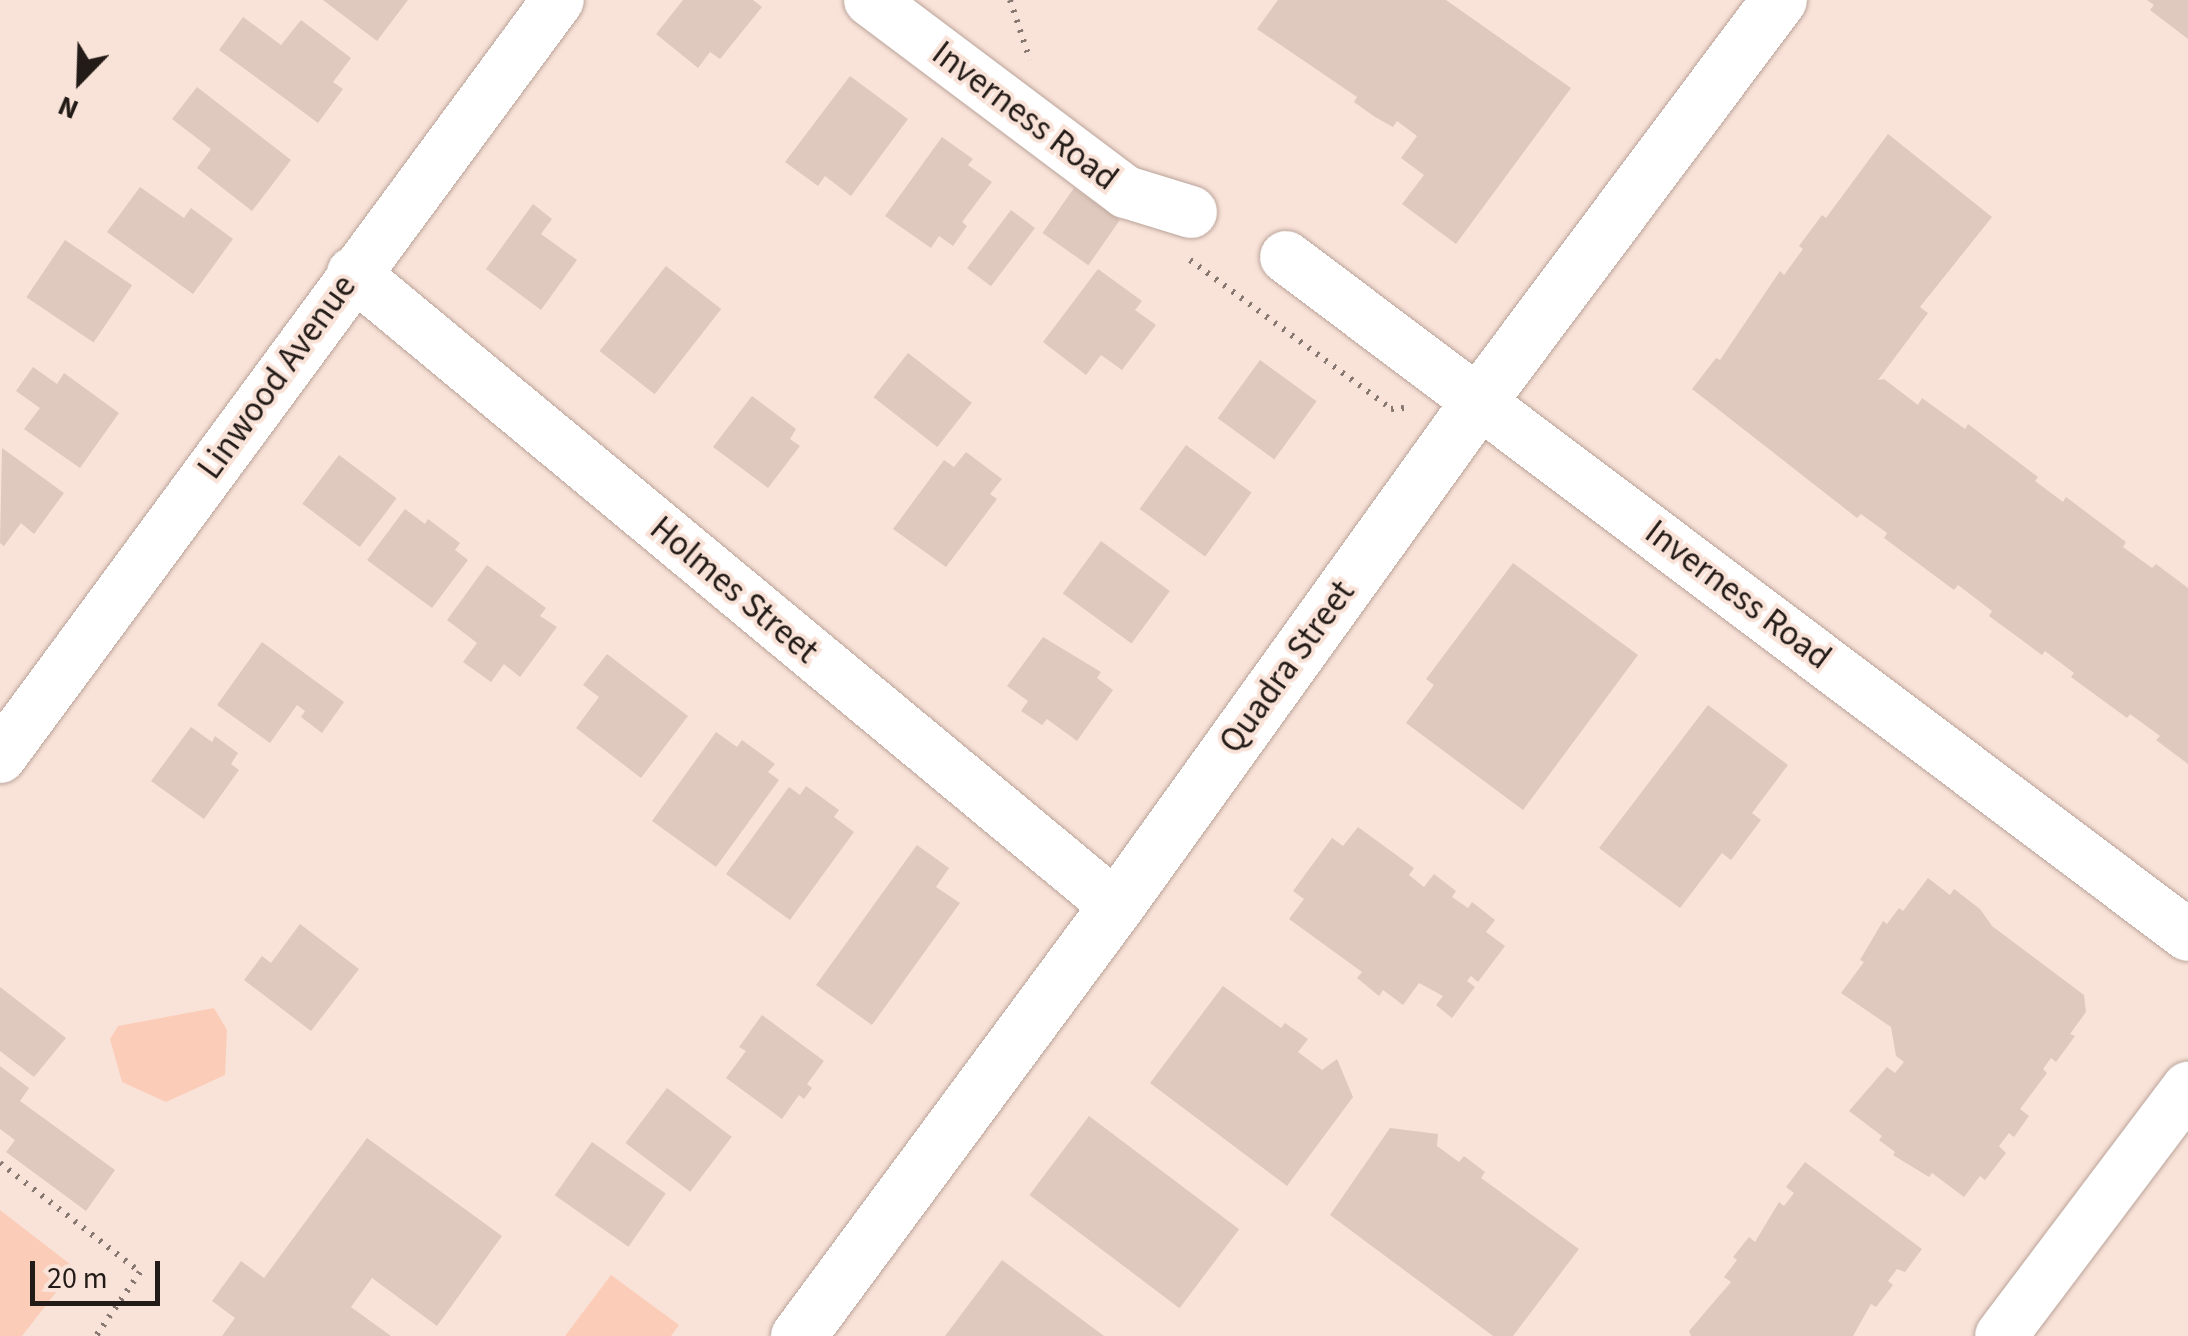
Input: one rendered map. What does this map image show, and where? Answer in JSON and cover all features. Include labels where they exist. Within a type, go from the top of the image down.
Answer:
[{"type":"main road","name":"Quadra Street","points":[[798,1336],[1116,906],[1480,399],[1779,0]]},
{"type":"street","name":"Linwood Avenue","points":[[0,757],[353,273],[558,0]]},
{"type":"street","name":"Inverness Road","points":[[870,0],[1126,192],[1191,212]]},
{"type":"street","name":"Inverness Road","points":[[1286,257],[1480,399],[2188,935]]},
{"type":"street","name":"Holmes Street","points":[[353,273],[1116,906]]},
{"type":"street","points":[[2001,1336],[2188,1088]]},
{"type":"path","points":[[0,1164],[140,1272],[96,1336]]},
{"type":"shaded area","points":[[214,1008],[227,1030],[225,1075],[166,1102],[122,1082],[110,1039],[118,1026]]},
{"type":"shaded area","points":[[0,1210],[75,1268],[22,1336],[0,1336]]},
{"type":"shaded area","points":[[611,1275],[679,1325],[671,1336],[565,1336]]},
{"type":"building","points":[[323,0],[408,0],[377,41]]},
{"type":"building","points":[[683,0],[753,0],[762,7],[720,59],[710,52],[698,68],[656,34]]},
{"type":"building","points":[[1278,0],[1446,0],[1571,88],[1456,244],[1402,204],[1424,175],[1401,158],[1417,136],[1397,121],[1393,127],[1375,117],[1354,102],[1357,97],[1257,29]]},
{"type":"building","points":[[2147,0],[2188,0],[2188,39],[2150,10],[2154,5]]},
{"type":"building","points":[[243,17],[281,45],[301,20],[351,58],[333,82],[343,89],[318,123],[219,50]]},
{"type":"building","points":[[850,76],[908,119],[851,196],[825,176],[818,186],[785,162]]},
{"type":"building","points":[[197,87],[291,160],[252,211],[197,168],[211,149],[172,119]]},
{"type":"building","points":[[1888,134],[1992,217],[1920,307],[1928,313],[1878,380],[1884,379],[1918,405],[1922,398],[1965,429],[1968,424],[2038,477],[2035,481],[2063,502],[2066,497],[2126,542],[2123,547],[2152,568],[2156,564],[2188,588],[2188,764],[2156,740],[2160,736],[2130,714],[2127,718],[2071,677],[2074,673],[1989,616],[1992,611],[1958,585],[1954,590],[1884,538],[1887,533],[1861,514],[1857,518],[1692,389],[1716,358],[1720,360],[1780,271],[1784,275],[1803,249],[1799,246],[1822,215],[1826,218]]},
{"type":"building","points":[[942,137],[973,159],[968,165],[992,182],[962,222],[967,226],[953,246],[939,236],[931,248],[885,216]]},
{"type":"building","points":[[140,187],[184,218],[191,208],[233,239],[193,294],[107,232]]},
{"type":"building","points":[[1074,188],[1120,220],[1088,265],[1042,233]]},
{"type":"building","points":[[533,204],[552,219],[541,234],[577,260],[541,310],[486,269]]},
{"type":"building","points":[[1011,210],[1035,228],[991,286],[967,268]]},
{"type":"building","points":[[65,240],[132,285],[94,342],[26,297]]},
{"type":"building","points":[[666,266],[721,309],[655,394],[600,351]]},
{"type":"building","points":[[1098,269],[1142,301],[1135,310],[1156,325],[1122,370],[1101,355],[1086,375],[1043,342]]},
{"type":"building","points":[[908,353],[972,403],[937,447],[874,397]]},
{"type":"building","points":[[1260,360],[1317,401],[1274,459],[1218,418]]},
{"type":"building","points":[[33,367],[57,384],[64,373],[119,413],[80,468],[24,429],[40,408],[16,391]]},
{"type":"building","points":[[752,396],[796,429],[790,439],[800,446],[768,488],[713,447]]},
{"type":"building","points":[[1186,445],[1252,493],[1205,557],[1140,509]]},
{"type":"building","points":[[2,448],[64,493],[34,534],[21,523],[4,546],[0,543]]},
{"type":"building","points":[[966,452],[1002,479],[990,494],[997,499],[946,567],[893,529],[944,460],[954,467]]},
{"type":"building","points":[[339,455],[397,498],[360,547],[302,504]]},
{"type":"building","points":[[405,509],[425,524],[428,519],[460,543],[455,550],[468,560],[432,608],[367,560]]},
{"type":"building","points":[[1101,541],[1170,591],[1132,644],[1063,594]]},
{"type":"building","points":[[1513,563],[1638,655],[1523,810],[1406,723],[1434,685],[1426,679]]},
{"type":"building","points":[[487,565],[546,608],[540,616],[557,627],[520,677],[504,664],[491,682],[463,662],[477,643],[447,620]]},
{"type":"building","points":[[1043,637],[1101,672],[1097,678],[1113,690],[1077,741],[1047,719],[1042,725],[1021,711],[1028,701],[1007,686]]},
{"type":"building","points":[[262,642],[344,702],[322,733],[301,717],[305,711],[297,705],[270,743],[217,705]]},
{"type":"building","points":[[607,654],[688,716],[641,778],[576,728],[599,697],[583,685]]},
{"type":"building","points":[[1708,705],[1788,765],[1752,813],[1761,820],[1731,860],[1722,853],[1680,908],[1599,848]]},
{"type":"building","points":[[191,727],[212,742],[215,736],[238,753],[231,764],[239,770],[204,819],[151,781]]},
{"type":"building","points":[[716,732],[737,747],[742,740],[775,764],[768,772],[779,780],[716,867],[652,821]]},
{"type":"building","points":[[806,786],[839,810],[834,817],[854,832],[790,920],[726,874],[789,787],[800,795]]},
{"type":"building","points":[[1358,827],[1414,868],[1409,875],[1424,887],[1434,874],[1456,891],[1452,897],[1468,908],[1472,902],[1495,920],[1486,932],[1505,946],[1478,982],[1471,976],[1467,981],[1475,987],[1452,1018],[1436,1005],[1443,996],[1419,983],[1403,1005],[1383,990],[1379,996],[1357,978],[1362,972],[1289,919],[1304,899],[1293,891],[1332,838],[1343,846]]},
{"type":"building","points":[[917,845],[949,868],[936,887],[960,903],[872,1025],[816,985]]},
{"type":"building","points":[[1928,878],[1950,895],[1954,889],[1980,909],[1992,926],[2084,995],[2086,1012],[2070,1034],[2075,1036],[2056,1062],[2051,1058],[2043,1069],[2047,1073],[2020,1109],[2029,1116],[2014,1137],[2009,1133],[1999,1146],[2006,1153],[1985,1180],[1980,1176],[1964,1197],[1932,1173],[1929,1177],[1893,1155],[1895,1152],[1879,1140],[1882,1136],[1849,1111],[1887,1067],[1895,1073],[1904,1062],[1896,1056],[1891,1027],[1841,993],[1864,962],[1860,960],[1883,921],[1887,924],[1899,908],[1903,911]]},
{"type":"building","points":[[300,924],[359,969],[311,1031],[244,980],[262,956],[271,963]]},
{"type":"building","points":[[1223,986],[1281,1028],[1285,1023],[1308,1039],[1298,1052],[1322,1070],[1337,1059],[1353,1097],[1287,1186],[1150,1083]]},
{"type":"building","points":[[0,987],[66,1038],[34,1077],[0,1051]]},
{"type":"building","points":[[762,1015],[824,1061],[807,1084],[812,1088],[804,1099],[799,1095],[782,1119],[726,1078],[746,1051],[739,1047]]},
{"type":"building","points":[[0,1066],[29,1088],[20,1101],[115,1170],[86,1211],[6,1152],[15,1140],[0,1129]]},
{"type":"building","points":[[667,1088],[732,1137],[690,1192],[625,1143]]},
{"type":"building","points":[[1089,1116],[1239,1229],[1180,1308],[1029,1195]]},
{"type":"building","points":[[1390,1128],[1438,1134],[1437,1146],[1459,1162],[1464,1156],[1485,1172],[1481,1178],[1579,1249],[1513,1336],[1493,1336],[1330,1215]]},
{"type":"building","points":[[367,1138],[502,1236],[437,1326],[372,1278],[351,1307],[391,1336],[222,1336],[235,1318],[212,1301],[241,1261],[264,1278]]},
{"type":"building","points":[[592,1142],[666,1194],[628,1247],[555,1195]]},
{"type":"building","points":[[1805,1162],[1922,1249],[1905,1272],[1897,1269],[1888,1281],[1893,1285],[1876,1307],[1871,1304],[1853,1336],[1691,1336],[1689,1331],[1731,1282],[1724,1277],[1737,1260],[1733,1257],[1749,1237],[1755,1242],[1779,1202],[1784,1206],[1794,1193],[1786,1187]]},
{"type":"building","points":[[1002,1260],[1104,1336],[945,1336]]}]
